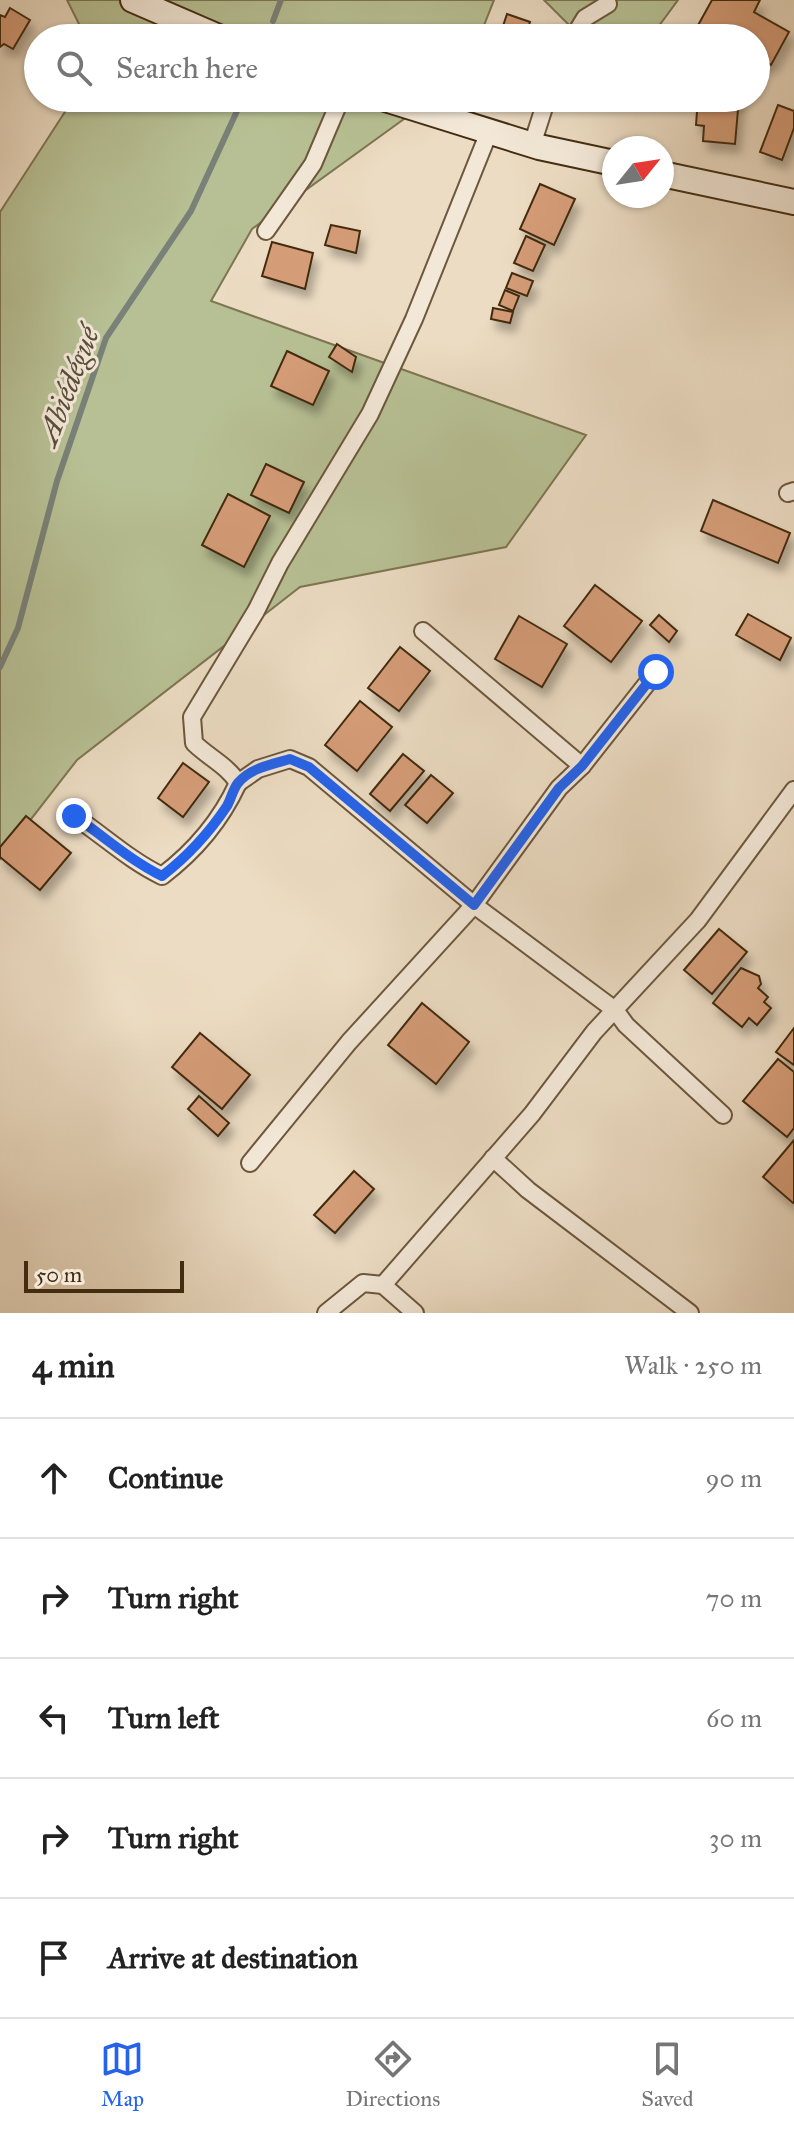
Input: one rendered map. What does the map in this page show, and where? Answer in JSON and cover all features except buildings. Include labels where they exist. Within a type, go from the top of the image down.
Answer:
[{"type":"street","points":[[133,0],[189,24]]},
{"type":"street","points":[[581,24],[585,18],[608,4]]},
{"type":"street","points":[[266,231],[313,164],[335,112]]},
{"type":"street","points":[[426,112],[532,145],[602,160]]},
{"type":"street","points":[[532,145],[543,112]]},
{"type":"street","points":[[238,783],[231,771],[194,743],[192,717],[370,414],[414,319],[489,132]]},
{"type":"street","points":[[674,177],[794,202]]},
{"type":"street","points":[[423,631],[582,766]]},
{"type":"street","points":[[250,1163],[349,1042],[474,905],[559,788],[582,766],[656,672]]},
{"type":"street","points":[[74,816],[119,851],[162,876],[179,863],[211,828],[238,783],[258,769],[290,759],[309,767],[474,905],[615,1010],[634,1033],[723,1115]]},
{"type":"street","points":[[383,1285],[532,1114],[594,1032],[698,920],[794,790]]},
{"type":"street","points":[[493,1158],[528,1190],[690,1313]]},
{"type":"street","points":[[326,1313],[363,1283],[383,1285],[415,1313]]},
{"type":"green space","points":[[67,0],[494,0],[485,24],[79,24]]},
{"type":"green space","points":[[544,0],[678,0],[660,24],[568,24]]},
{"type":"green space","points":[[65,112],[414,112],[252,229],[211,301],[586,435],[506,547],[300,587],[77,760],[0,859],[0,212]]},
{"type":"waterway","name":"Abiédégué","points":[[273,21],[281,0]]},
{"type":"waterway","name":"Abiédégué","points":[[0,667],[18,628],[57,481],[106,338],[191,211],[237,112]]},
{"type":"route","points":[[74,816],[119,851],[162,876],[179,863],[211,828],[238,783],[258,769],[290,759],[309,767],[474,905],[559,788],[582,766],[656,672]]}]
